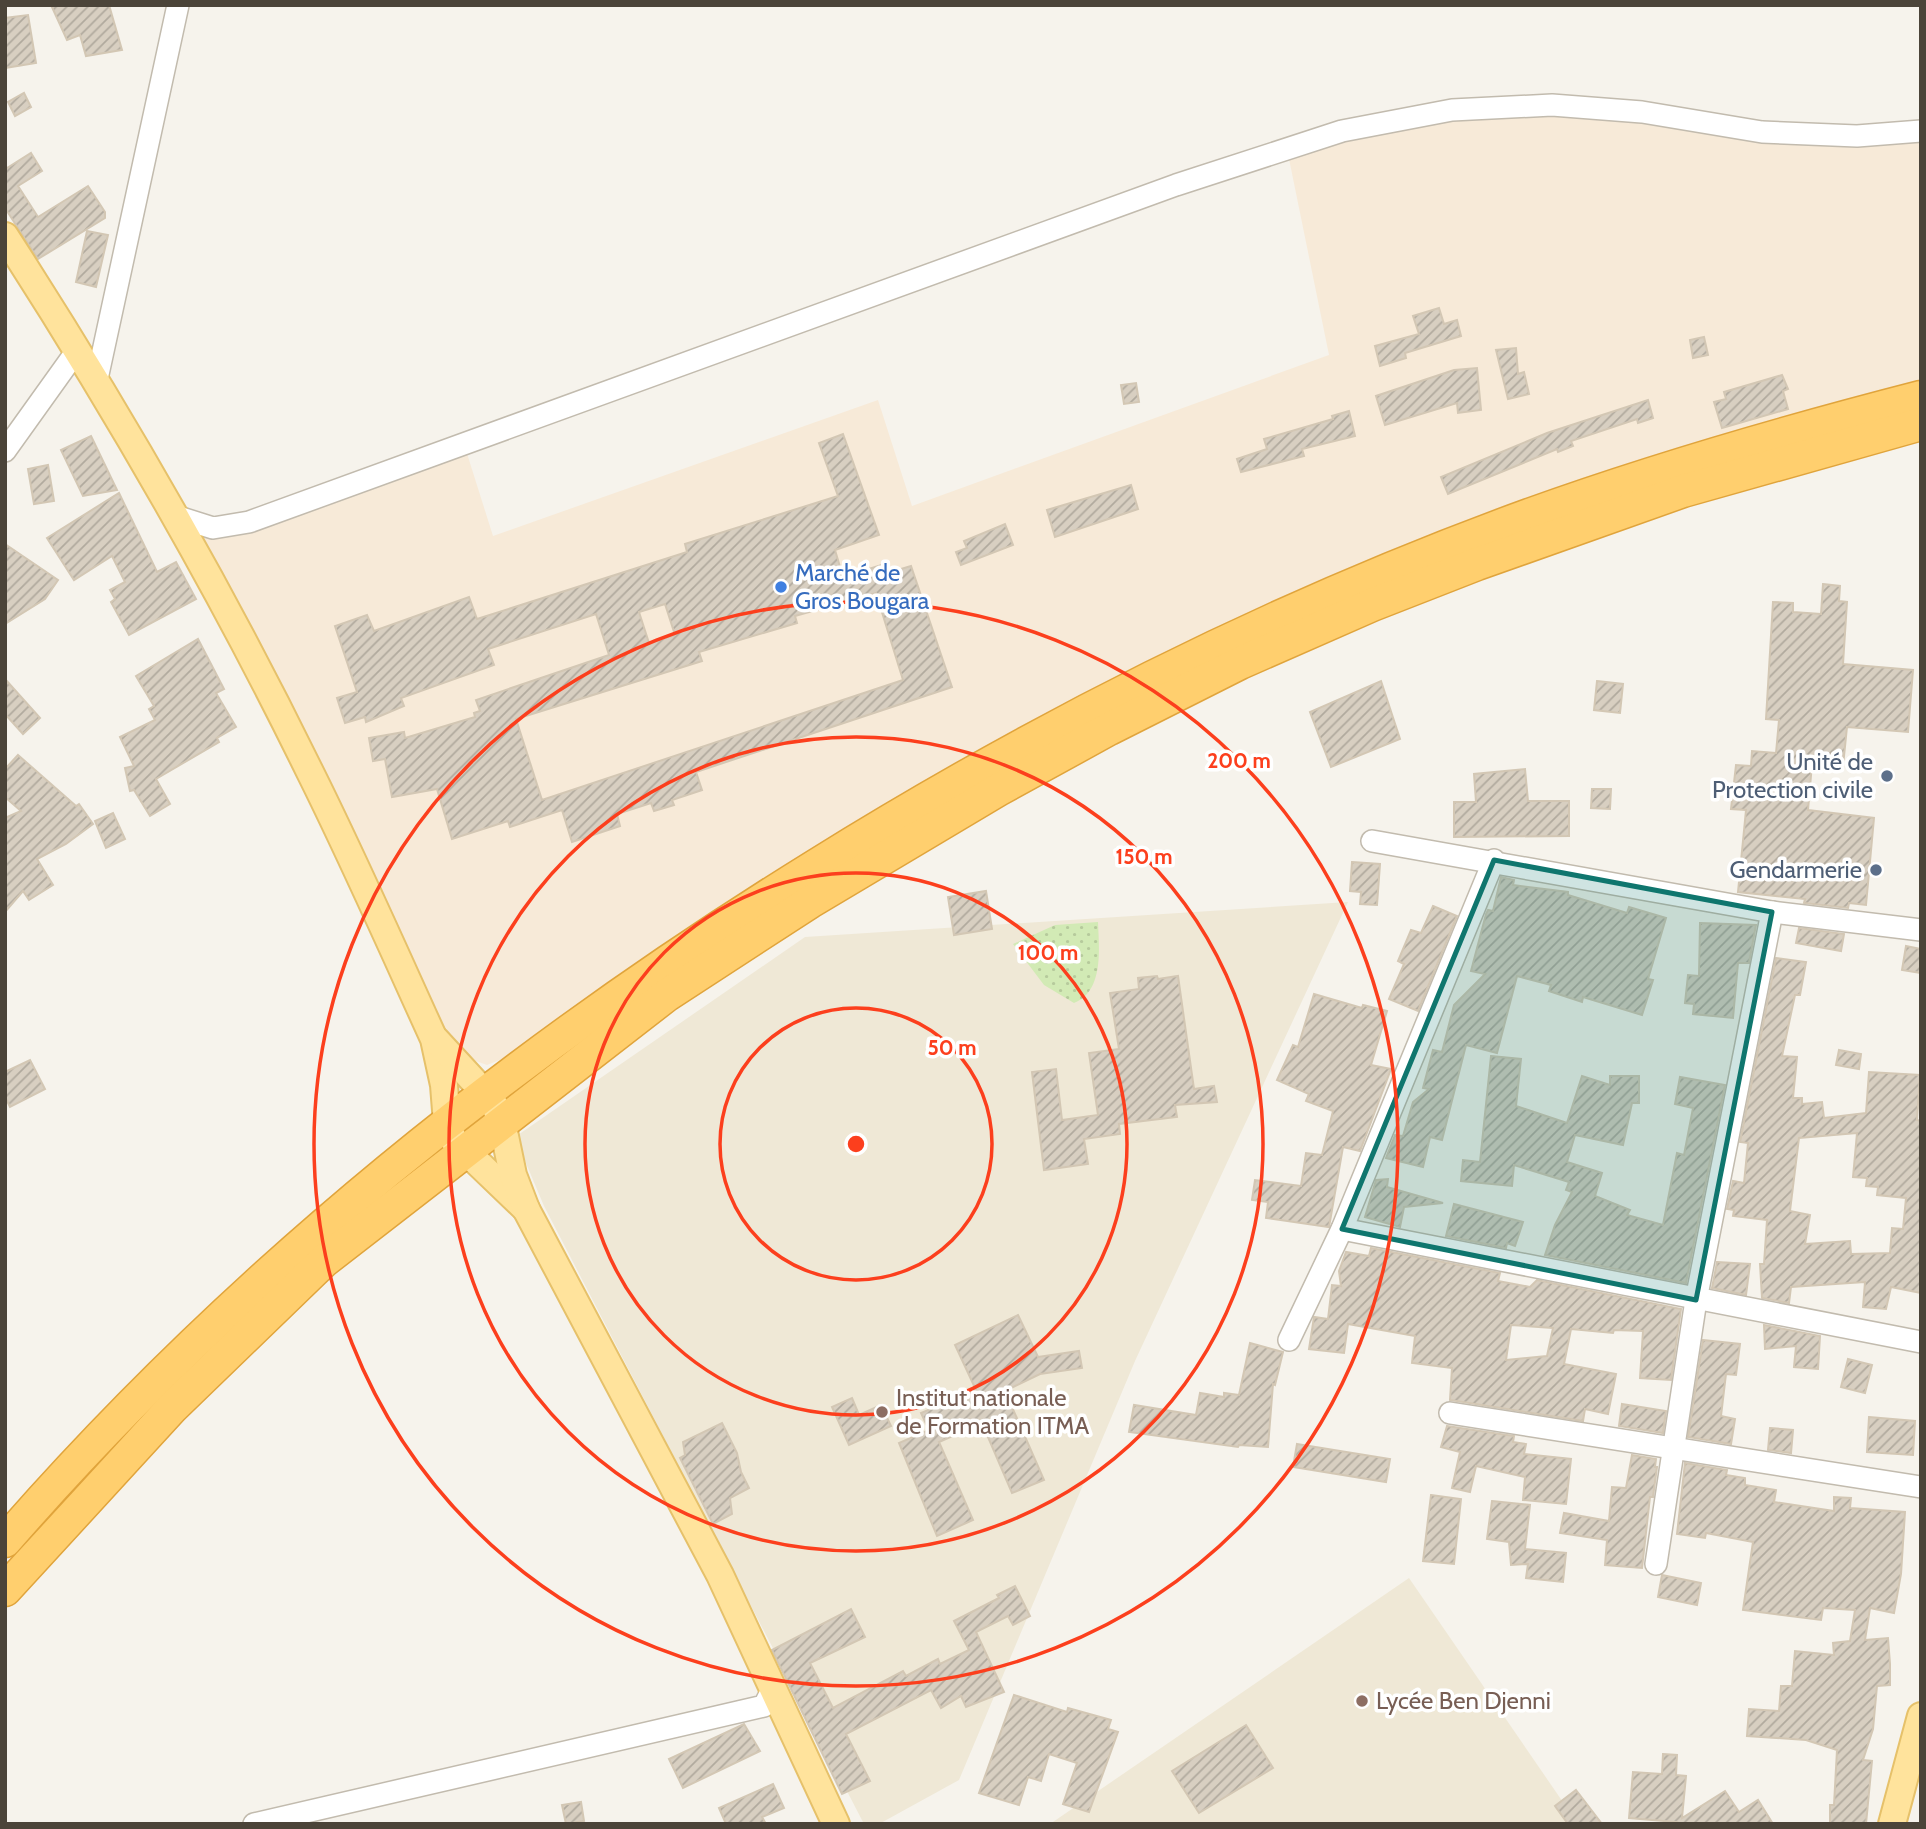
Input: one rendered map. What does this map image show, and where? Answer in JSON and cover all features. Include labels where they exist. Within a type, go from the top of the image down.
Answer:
[{"type":"highway","points":[[5,1541],[69,1468],[164,1370],[277,1265],[447,1123],[556,1037],[670,958],[881,825],[1078,714],[1310,604],[1528,515],[1745,444],[1921,397]]},
{"type":"highway","points":[[5,1590],[172,1408],[324,1261],[667,995],[810,902],[998,790],[1240,663],[1383,601],[1575,528],[1707,484],[1921,424]]},
{"type":"main road","points":[[5,236],[97,379],[310,771],[434,1039],[444,1085],[447,1123],[453,1139],[526,1209]]},
{"type":"main road","points":[[434,1039],[487,1093],[502,1122],[513,1175],[526,1209],[720,1575],[836,1824]]},
{"type":"main road","points":[[1892,1824],[1921,1716]]},
{"type":"street","points":[[97,379],[178,5]]},
{"type":"street","points":[[173,515],[213,528],[249,522],[1176,185],[1342,131],[1452,110],[1552,105],[1642,113],[1762,132],[1857,136],[1921,131]]},
{"type":"street","points":[[5,451],[78,349]]},
{"type":"street","points":[[1372,841],[1494,860],[1772,912],[1921,930]]},
{"type":"street","points":[[1289,1340],[1342,1228],[1494,860]]},
{"type":"street","points":[[1656,1564],[1696,1300],[1772,912]]},
{"type":"street","points":[[1342,1228],[1696,1300],[1921,1342]]},
{"type":"street","points":[[1450,1413],[1921,1487]]},
{"type":"street","points":[[254,1824],[343,1813],[764,1706],[773,1688]]},
{"type":"highlighted area","points":[[1494,860],[1772,912],[1696,1300],[1342,1229]]},
{"type":"shaded area","name":"Marché de Gros Bougara","points":[[1552,105],[1762,132],[1921,131],[1921,400],[1528,515],[556,1037],[487,1065],[462,1056],[438,1030],[172,515],[249,522],[464,444],[493,536],[878,400],[912,506],[1329,355],[1287,149],[1452,110]]},
{"type":"shaded area","name":"Institut nationale de Formation ITMA","points":[[1348,902],[1135,1361],[959,1780],[879,1824],[864,1824],[544,1206],[515,1137],[805,937]]},
{"type":"shaded area","name":"Lycée Ben Djenni","points":[[1409,1578],[1578,1824],[1050,1824]]},
{"type":"green space","points":[[1098,922],[1099,956],[1095,979],[1084,997],[1074,1003],[1044,985],[1013,944],[1055,925]]},
{"type":"building","points":[[51,5],[109,5],[122,50],[86,56],[80,35],[67,40]]},
{"type":"building","points":[[28,15],[36,63],[5,68],[5,18]]},
{"type":"building","points":[[24,93],[31,107],[15,116],[8,102]]},
{"type":"building","points":[[31,153],[42,171],[18,186],[38,217],[88,186],[105,212],[105,218],[38,259],[5,208],[5,165],[7,168]]},
{"type":"building","points":[[87,231],[108,235],[96,287],[76,282]]},
{"type":"building","points":[[1439,308],[1444,324],[1457,320],[1461,336],[1405,353],[1406,358],[1380,366],[1375,346],[1419,334],[1413,316]]},
{"type":"building","points":[[1704,337],[1708,355],[1693,358],[1690,340]]},
{"type":"building","points":[[1516,348],[1518,374],[1524,372],[1529,394],[1508,399],[1496,350]]},
{"type":"building","points":[[1477,368],[1481,410],[1458,413],[1457,403],[1385,425],[1376,396],[1454,370]]},
{"type":"building","points":[[1782,375],[1788,389],[1783,391],[1788,409],[1722,428],[1714,402],[1726,399],[1724,392]]},
{"type":"building","points":[[1136,383],[1139,402],[1124,404],[1121,385]]},
{"type":"building","points":[[1648,400],[1653,418],[1638,423],[1637,419],[1571,441],[1573,446],[1558,452],[1557,449],[1448,494],[1441,477],[1547,433]]},
{"type":"building","points":[[1349,411],[1355,436],[1302,449],[1304,456],[1241,472],[1237,459],[1267,449],[1264,439],[1333,419],[1332,416]]},
{"type":"building","points":[[843,434],[879,535],[835,550],[843,577],[888,563],[891,572],[911,566],[952,687],[696,772],[702,790],[672,800],[674,805],[654,811],[651,803],[617,814],[620,826],[572,842],[562,810],[510,827],[508,821],[452,839],[437,789],[392,797],[385,759],[373,761],[369,738],[404,732],[405,738],[475,717],[474,713],[480,711],[476,700],[609,655],[596,614],[488,649],[494,665],[401,698],[404,706],[366,722],[365,717],[345,723],[337,698],[357,692],[335,626],[367,615],[374,631],[469,597],[477,619],[687,552],[685,544],[838,496],[819,443]],"holes":[[[876,593],[903,680],[542,800],[516,719],[702,661],[699,652],[797,623],[795,616]],[[665,604],[675,635],[649,643],[639,612]]]},
{"type":"building","points":[[91,436],[117,490],[83,496],[61,450]]},
{"type":"building","points":[[48,465],[54,501],[34,504],[28,469]]},
{"type":"building","points":[[1131,485],[1138,509],[1055,537],[1047,510]]},
{"type":"building","points":[[119,493],[157,572],[176,562],[196,599],[129,635],[111,602],[115,599],[110,590],[125,582],[112,556],[74,580],[47,538]]},
{"type":"building","points":[[1005,524],[1013,545],[961,565],[956,552],[967,548],[964,541]]},
{"type":"building","points":[[5,544],[58,580],[45,599],[5,624]]},
{"type":"building","points":[[1823,584],[1840,586],[1839,601],[1847,602],[1843,664],[1913,670],[1908,732],[1847,727],[1843,766],[1812,764],[1808,810],[1874,818],[1866,905],[1849,903],[1848,908],[1804,903],[1805,899],[1738,892],[1746,810],[1731,809],[1736,765],[1751,766],[1752,751],[1776,753],[1779,720],[1766,719],[1773,602],[1793,603],[1793,612],[1821,614]]},
{"type":"building","points":[[198,639],[224,689],[216,693],[236,727],[217,738],[219,742],[156,779],[170,804],[150,816],[134,790],[130,791],[125,768],[134,766],[120,737],[155,720],[149,709],[154,706],[136,676]]},
{"type":"building","points":[[5,679],[40,718],[23,734],[5,714]]},
{"type":"building","points":[[1381,681],[1400,739],[1331,767],[1310,712]]},
{"type":"building","points":[[1597,681],[1623,684],[1620,713],[1594,710]]},
{"type":"building","points":[[18,755],[76,806],[79,804],[93,824],[66,844],[37,859],[53,885],[29,900],[23,891],[5,912],[5,818],[21,811],[5,797],[5,769]]},
{"type":"building","points":[[1525,769],[1528,801],[1569,801],[1569,836],[1454,837],[1454,802],[1476,802],[1474,774]]},
{"type":"building","points":[[1592,789],[1611,789],[1610,809],[1591,808]]},
{"type":"building","points":[[113,813],[125,839],[106,848],[95,821]]},
{"type":"building","points":[[1352,862],[1380,864],[1377,905],[1360,904],[1361,892],[1350,891]]},
{"type":"building","points":[[1501,877],[1514,880],[1513,885],[1568,892],[1568,895],[1627,913],[1629,907],[1666,918],[1648,979],[1653,980],[1642,1015],[1583,997],[1582,1002],[1549,991],[1551,985],[1517,976],[1497,1053],[1466,1045],[1442,1140],[1430,1137],[1423,1167],[1386,1158],[1395,1135],[1403,1136],[1413,1102],[1429,1089],[1423,1088],[1433,1050],[1442,1052],[1454,1005],[1485,974],[1471,971],[1486,914],[1488,910],[1493,911]]},
{"type":"building","points":[[986,891],[992,929],[954,935],[948,897]]},
{"type":"building","points":[[1433,906],[1457,916],[1418,1011],[1389,999],[1404,964],[1398,961],[1411,930],[1421,933]]},
{"type":"building","points":[[1700,923],[1756,925],[1749,963],[1738,963],[1733,1018],[1693,1014],[1694,1004],[1685,1003],[1688,975],[1699,976]]},
{"type":"building","points":[[1799,928],[1844,934],[1841,951],[1796,943]]},
{"type":"building","points":[[1906,946],[1921,949],[1921,973],[1902,970]]},
{"type":"building","points":[[1776,958],[1806,962],[1800,995],[1795,995],[1782,1056],[1797,1057],[1793,1098],[1802,1098],[1802,1104],[1822,1102],[1824,1118],[1866,1113],[1869,1072],[1920,1075],[1917,1120],[1921,1121],[1921,1293],[1891,1287],[1886,1309],[1863,1307],[1865,1282],[1791,1287],[1789,1303],[1762,1298],[1760,1264],[1764,1264],[1767,1220],[1733,1216],[1734,1210],[1727,1209],[1733,1181],[1744,1183],[1748,1143],[1740,1142]],"holes":[[[1857,1133],[1853,1177],[1867,1178],[1866,1186],[1878,1187],[1877,1195],[1906,1198],[1903,1229],[1892,1228],[1890,1253],[1851,1254],[1850,1241],[1805,1244],[1810,1215],[1790,1211],[1799,1138]]]},
{"type":"building","points":[[1157,976],[1158,979],[1178,976],[1194,1089],[1214,1086],[1217,1102],[1175,1105],[1177,1117],[1119,1124],[1120,1134],[1084,1139],[1088,1164],[1044,1170],[1032,1072],[1056,1069],[1062,1120],[1098,1115],[1089,1053],[1119,1049],[1110,993],[1139,989],[1138,978]]},
{"type":"building","points":[[1314,994],[1362,1008],[1363,1005],[1387,1011],[1371,1065],[1391,1069],[1360,1151],[1343,1147],[1329,1227],[1266,1218],[1268,1202],[1252,1200],[1255,1180],[1301,1186],[1306,1153],[1322,1155],[1333,1111],[1306,1101],[1309,1094],[1277,1080],[1293,1045],[1298,1047]]},
{"type":"building","points":[[1839,1050],[1861,1054],[1859,1069],[1836,1065]]},
{"type":"building","points":[[1491,1056],[1521,1059],[1516,1106],[1567,1123],[1582,1076],[1610,1085],[1610,1076],[1639,1076],[1639,1103],[1632,1103],[1623,1145],[1575,1135],[1567,1162],[1602,1173],[1595,1196],[1630,1210],[1627,1215],[1663,1225],[1677,1153],[1684,1155],[1693,1108],[1675,1104],[1680,1077],[1725,1085],[1686,1283],[1545,1255],[1555,1225],[1572,1192],[1566,1190],[1569,1182],[1514,1165],[1512,1186],[1461,1181],[1463,1160],[1480,1162]]},
{"type":"building","points":[[30,1060],[45,1089],[10,1107],[5,1097],[5,1072]]},
{"type":"building","points":[[1388,1179],[1387,1187],[1443,1203],[1404,1207],[1400,1227],[1365,1217],[1376,1180]]},
{"type":"building","points":[[1454,1204],[1523,1222],[1515,1246],[1507,1243],[1506,1248],[1446,1236]]},
{"type":"building","points":[[1371,1248],[1500,1273],[1498,1281],[1530,1287],[1537,1280],[1681,1309],[1671,1380],[1640,1378],[1643,1331],[1614,1330],[1613,1333],[1571,1329],[1564,1364],[1616,1374],[1608,1414],[1585,1409],[1583,1421],[1450,1400],[1452,1368],[1412,1363],[1415,1336],[1348,1324],[1344,1353],[1309,1349],[1314,1317],[1328,1319],[1332,1285],[1341,1286],[1339,1271],[1346,1252],[1369,1256]],"holes":[[[1511,1325],[1553,1328],[1547,1356],[1506,1360]]]},
{"type":"building","points":[[1717,1262],[1750,1264],[1746,1295],[1712,1288]]},
{"type":"building","points":[[1018,1315],[1038,1357],[1079,1351],[1082,1368],[1040,1374],[1005,1391],[1044,1480],[1012,1493],[982,1423],[939,1442],[973,1520],[937,1536],[899,1443],[929,1430],[921,1413],[976,1390],[955,1345]]},
{"type":"building","points":[[1764,1325],[1820,1336],[1818,1369],[1794,1367],[1796,1346],[1765,1349]]},
{"type":"building","points":[[1703,1340],[1740,1344],[1736,1375],[1726,1374],[1721,1416],[1735,1419],[1731,1444],[1688,1437]]},
{"type":"building","points":[[1250,1343],[1283,1352],[1275,1385],[1273,1384],[1268,1447],[1238,1447],[1129,1432],[1134,1405],[1196,1415],[1200,1393],[1224,1397],[1224,1393],[1239,1395]]},
{"type":"building","points":[[1848,1359],[1872,1365],[1865,1393],[1841,1387]]},
{"type":"building","points":[[852,1398],[859,1415],[881,1405],[891,1426],[849,1445],[832,1407]]},
{"type":"building","points":[[1622,1404],[1666,1411],[1663,1433],[1619,1426]]},
{"type":"building","points":[[1869,1417],[1915,1421],[1913,1455],[1867,1452]]},
{"type":"building","points":[[722,1423],[737,1453],[741,1472],[749,1488],[730,1498],[732,1514],[713,1524],[680,1458],[685,1455],[683,1442]]},
{"type":"building","points":[[1447,1426],[1514,1436],[1513,1442],[1526,1444],[1524,1454],[1571,1459],[1566,1504],[1523,1500],[1525,1477],[1476,1466],[1470,1492],[1452,1488],[1460,1452],[1441,1447]]},
{"type":"building","points":[[1770,1428],[1793,1430],[1791,1453],[1768,1450]]},
{"type":"building","points":[[1297,1444],[1390,1459],[1386,1482],[1293,1467]]},
{"type":"building","points":[[1632,1455],[1656,1459],[1657,1467],[1653,1497],[1650,1497],[1642,1568],[1605,1565],[1607,1540],[1560,1533],[1564,1513],[1609,1521],[1612,1487],[1626,1488]]},
{"type":"building","points":[[1685,1463],[1727,1470],[1726,1475],[1745,1478],[1745,1485],[1776,1490],[1774,1502],[1834,1511],[1834,1497],[1851,1498],[1850,1508],[1905,1512],[1901,1574],[1894,1613],[1870,1608],[1865,1640],[1888,1638],[1890,1664],[1890,1685],[1877,1686],[1873,1729],[1863,1760],[1872,1761],[1866,1824],[1830,1824],[1830,1805],[1834,1805],[1837,1750],[1806,1740],[1747,1736],[1749,1709],[1779,1711],[1781,1686],[1792,1686],[1795,1651],[1834,1655],[1833,1643],[1850,1641],[1855,1610],[1823,1608],[1821,1620],[1743,1610],[1753,1542],[1706,1533],[1705,1538],[1677,1534]]},
{"type":"building","points":[[1431,1495],[1461,1499],[1454,1564],[1423,1561]]},
{"type":"building","points":[[1492,1501],[1530,1505],[1525,1549],[1566,1553],[1563,1582],[1526,1578],[1528,1564],[1511,1565],[1509,1542],[1487,1539]]},
{"type":"building","points":[[1662,1575],[1701,1583],[1697,1605],[1658,1597]]},
{"type":"building","points":[[1015,1586],[1030,1616],[1013,1625],[1008,1616],[976,1632],[1004,1692],[966,1707],[961,1696],[941,1708],[931,1690],[846,1734],[870,1781],[842,1794],[772,1650],[851,1609],[865,1637],[810,1663],[833,1708],[903,1671],[906,1676],[938,1659],[940,1664],[969,1650],[954,1621],[999,1598],[997,1595]]},
{"type":"building","points":[[1014,1695],[1067,1712],[1068,1708],[1111,1720],[1108,1729],[1118,1732],[1089,1812],[1063,1804],[1077,1763],[1049,1754],[1041,1781],[1028,1777],[1019,1805],[979,1793]]},
{"type":"building","points":[[744,1724],[760,1751],[683,1788],[669,1759]]},
{"type":"building","points":[[1246,1725],[1273,1768],[1199,1813],[1172,1771]]},
{"type":"building","points":[[1663,1754],[1677,1755],[1676,1775],[1686,1776],[1682,1818],[1725,1791],[1739,1812],[1758,1800],[1773,1824],[1673,1824],[1676,1822],[1629,1818],[1633,1772],[1662,1774]]},
{"type":"building","points":[[773,1784],[784,1808],[762,1817],[766,1824],[726,1824],[719,1808]]},
{"type":"building","points":[[1576,1790],[1602,1824],[1568,1824],[1555,1806]]},
{"type":"building","points":[[581,1802],[584,1821],[566,1824],[562,1805]]},
{"type":"place","name":"Marché de Gros Bougara","points":[[781,587]]},
{"type":"place","name":"Unité de Protection civile","points":[[1887,776]]},
{"type":"place","name":"Gendarmerie","points":[[1876,870]]},
{"type":"place","name":"Institut nationale de Formation ITMA","points":[[882,1412]]},
{"type":"place","name":"Lycée Ben Djenni","points":[[1362,1701]]}]
